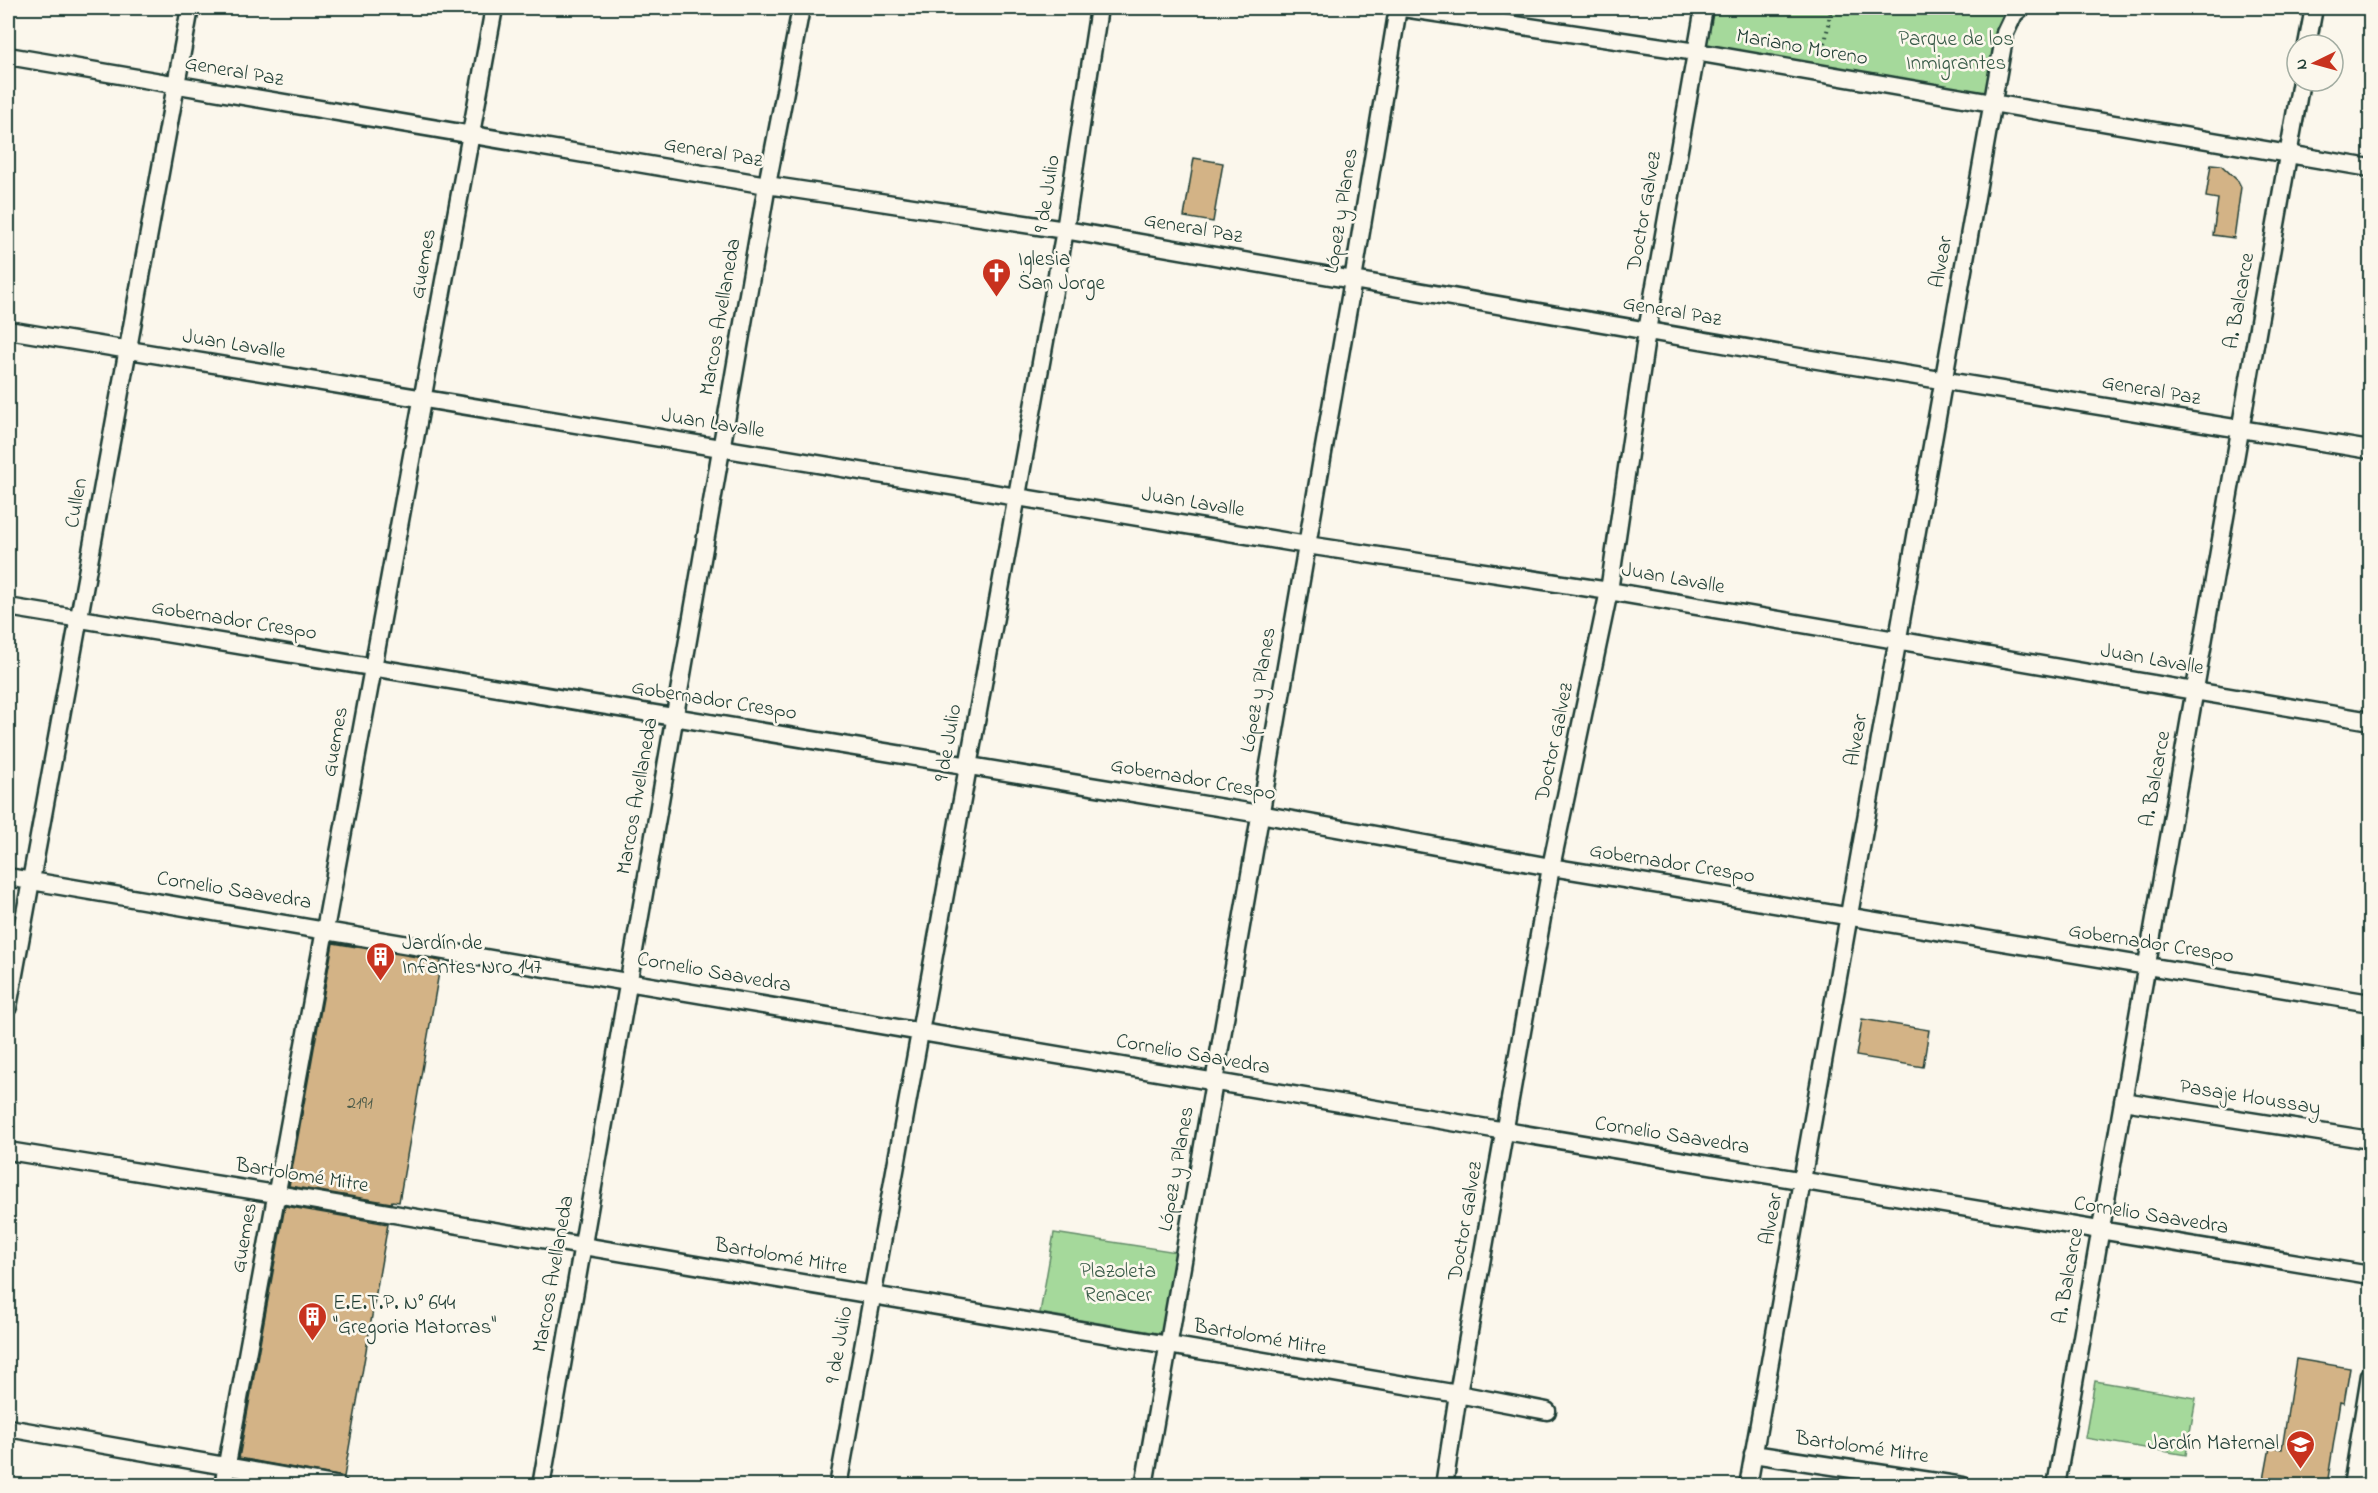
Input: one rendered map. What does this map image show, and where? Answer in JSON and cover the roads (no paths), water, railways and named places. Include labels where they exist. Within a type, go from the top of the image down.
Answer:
[{"type":"street","name":"Cullen","points":[[8,1007],[190,8]]},
{"type":"street","name":"Guemes","points":[[223,1485],[494,8]]},
{"type":"street","name":"Marcos Avellaneda","points":[[541,1485],[767,185],[801,8]]},
{"type":"street","name":"9 de Julio","points":[[838,1485],[1065,230],[1099,8]]},
{"type":"street","name":"López y Planes","points":[[1144,1485],[1398,8]]},
{"type":"street","name":"Mariano Moreno","points":[[1403,8],[1696,52],[2370,168]]},
{"type":"street","name":"Doctor Galvez","points":[[1444,1485],[1551,867],[1609,591],[1647,331],[1704,8]]},
{"type":"street","name":"Alvear","points":[[1748,1485],[2005,33],[2013,14],[2020,8]]},
{"type":"street","points":[[2309,33],[2314,8]]},
{"type":"street","name":"General Paz","points":[[8,56],[767,185],[1065,230],[1647,331],[2370,450]]},
{"type":"street","name":"A. Balcarce","points":[[2056,1485],[2299,93]]},
{"type":"street","name":"Juan Lavalle","points":[[8,330],[1307,545],[1609,591],[2370,721]]},
{"type":"street","name":"Gobernador Crespo","points":[[8,607],[1260,814],[1551,867],[2370,1003]]},
{"type":"street","name":"Cornelio Saavedra","points":[[8,877],[2370,1275]]},
{"type":"street","name":"Pasaje Houssay","points":[[2123,1101],[2370,1140]]},
{"type":"street","name":"Bartolomé Mitre","points":[[8,1151],[276,1194],[1547,1411]]},
{"type":"street","points":[[2352,1485],[2370,1375]]},
{"type":"street","points":[[8,1428],[339,1485]]},
{"type":"street","name":"Bartolomé Mitre","points":[[1753,1454],[1963,1485]]},
{"type":"place","name":"Iglesia San Jorge","points":[[997,298]]},
{"type":"place","name":"Jardín de Infantes Nro 147","points":[[381,982]]},
{"type":"place","name":"E.E.T.P. N° 644 \"Gregoria Matorras\"","points":[[312,1342]]},
{"type":"place","name":"Jardín Maternal","points":[[2300,1470]]},
{"type":"park label","name":"Parque de los Inmigrantes","points":[[1956,52]]},
{"type":"park label","name":"Plazoleta Renacer","points":[[1118,1284]]}]
